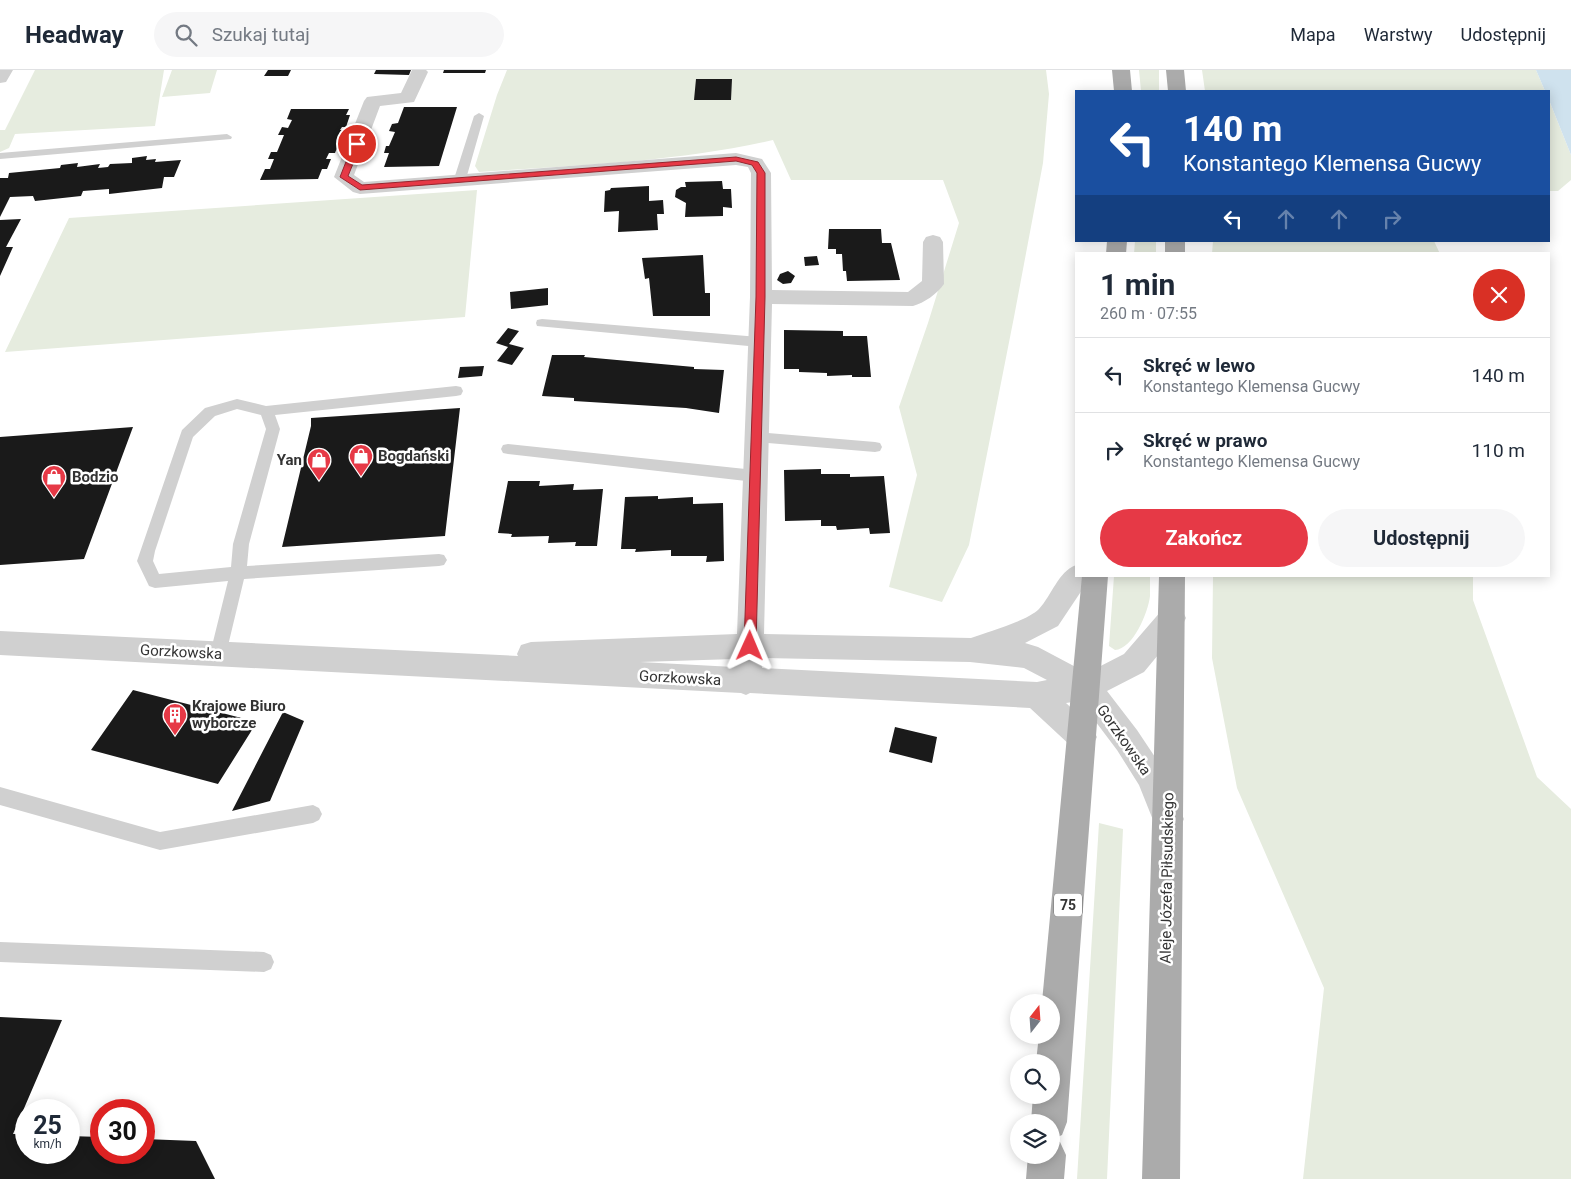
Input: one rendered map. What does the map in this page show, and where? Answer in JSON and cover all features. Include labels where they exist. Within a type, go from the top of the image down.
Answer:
[{"type":"main road","points":[[1121,70],[1123,90]]},
{"type":"main road","points":[[1175,70],[1177,90]]},
{"type":"main road","name":"75","points":[[1050,1114],[1095,577]]},
{"type":"main road","name":"Aleje Józefa Piłsudskiego","points":[[1161,1179],[1172,577]]},
{"type":"main road","points":[[1045,1179],[1046,1164]]},
{"type":"street","points":[[0,78],[4,70]]},
{"type":"street","points":[[419,72],[408,98],[373,101],[344,177],[360,188],[736,159],[755,163],[761,173],[761,297],[750,646],[746,682]]},
{"type":"street","points":[[761,297],[913,299],[933,284],[933,242]]},
{"type":"street","name":"Gorzkowska","points":[[970,650],[1006,639],[1048,618],[1076,577]]},
{"type":"street","name":"Gorzkowska","points":[[0,643],[362,660],[746,682],[1037,695],[1087,687],[1134,664],[1172,618]]},
{"type":"street","name":"Gorzkowska","points":[[362,660],[750,646],[970,650],[1028,656],[1087,687],[1127,740],[1150,776],[1169,822]]},
{"type":"street","points":[[1037,695],[1082,737]]},
{"type":"lane","points":[[460,179],[479,116]]},
{"type":"lane","points":[[0,156],[227,137]]},
{"type":"lane","points":[[542,323],[759,342]]},
{"type":"lane","points":[[439,560],[238,573],[155,581],[145,561],[187,434],[210,412],[237,404],[266,411],[456,391]]},
{"type":"lane","points":[[218,654],[238,573],[242,544],[273,428],[266,411]]},
{"type":"lane","points":[[756,437],[875,447]]},
{"type":"lane","points":[[508,449],[755,476]]},
{"type":"lane","points":[[0,796],[160,841],[313,814]]},
{"type":"lane","points":[[0,952],[264,962]]},
{"type":"shaded area","points":[[35,70],[164,70],[155,126],[15,134],[9,148],[0,152],[0,130],[5,130]]},
{"type":"shaded area","points":[[172,70],[217,70],[210,93],[162,97]]},
{"type":"shaded area","points":[[507,70],[1046,70],[1049,94],[1043,163],[1014,317],[969,545],[942,602],[889,587],[917,475],[899,407],[928,323],[959,223],[943,180],[791,180],[773,140],[664,158],[479,172],[475,166],[497,95]]},
{"type":"shaded area","points":[[1139,70],[1159,70],[1159,90],[1141,90]]},
{"type":"shaded area","points":[[1202,70],[1536,70],[1545,90],[1205,90]]},
{"type":"shaded area","points":[[1550,102],[1571,155],[1571,180],[1558,191],[1550,191]]},
{"type":"shaded area","points":[[477,190],[465,317],[5,352],[69,218]]},
{"type":"shaded area","points":[[1135,242],[1156,242],[1156,252],[1134,252]]},
{"type":"shaded area","points":[[1213,242],[1434,242],[1439,252],[1212,252]]},
{"type":"shaded area","points":[[1114,577],[1150,577],[1149,603],[1138,629],[1128,644],[1122,648],[1115,650],[1109,646]]},
{"type":"shaded area","points":[[1213,577],[1473,577],[1473,600],[1537,777],[1571,809],[1571,1179],[1303,1179],[1324,988],[1237,788],[1212,658]]},
{"type":"shaded area","points":[[1099,823],[1123,829],[1107,1179],[1077,1179]]},
{"type":"water","points":[[1536,70],[1571,70],[1571,155],[1550,102],[1550,90],[1545,90]]},
{"type":"building","points":[[268,70],[291,70],[288,76],[264,76]]},
{"type":"building","points":[[376,70],[411,70],[409,75],[374,74]]},
{"type":"building","points":[[444,70],[486,70],[485,73],[443,73]]},
{"type":"building","points":[[696,79],[732,79],[731,100],[694,100]]},
{"type":"building","points":[[404,107],[457,107],[439,166],[384,167],[389,153],[384,153],[386,146],[389,146],[395,132],[389,131],[392,124],[398,123]]},
{"type":"building","points":[[291,109],[349,109],[346,115],[350,115],[346,127],[342,127],[340,130],[344,130],[335,153],[329,153],[326,159],[331,159],[327,169],[322,169],[318,179],[260,180],[265,169],[270,169],[274,159],[268,159],[271,152],[277,152],[284,135],[278,135],[282,127],[288,128],[292,120],[287,119]]},
{"type":"building","points":[[147,156],[146,160],[156,159],[155,162],[181,160],[174,177],[164,177],[162,188],[109,194],[109,189],[83,191],[81,196],[35,201],[33,196],[10,197],[0,217],[0,178],[8,178],[9,173],[60,168],[61,165],[78,163],[77,167],[100,164],[98,168],[108,167],[110,164],[132,163],[132,158]]},
{"type":"building","points":[[722,181],[723,189],[731,189],[732,208],[723,207],[723,216],[685,217],[686,203],[675,197],[676,190],[686,187],[685,182]]},
{"type":"building","points":[[649,186],[649,201],[663,200],[664,214],[657,214],[658,230],[618,232],[619,211],[604,212],[605,191],[611,188]]},
{"type":"building","points":[[21,219],[6,247],[13,247],[0,276],[0,220]]},
{"type":"building","points":[[829,229],[881,229],[882,243],[891,243],[900,280],[847,281],[846,271],[843,271],[842,254],[836,254],[836,249],[828,249]]},
{"type":"building","points":[[703,255],[705,293],[710,293],[710,316],[653,316],[649,278],[645,279],[642,258]]},
{"type":"building","points":[[817,256],[819,265],[805,266],[804,257]]},
{"type":"building","points":[[788,271],[795,276],[791,283],[783,284],[777,280],[780,274]]},
{"type":"building","points":[[548,288],[548,305],[511,309],[510,292]]},
{"type":"building","points":[[508,328],[519,331],[509,344],[524,348],[512,365],[497,361],[508,347],[496,343]]},
{"type":"building","points":[[784,330],[843,331],[843,336],[867,336],[871,377],[852,377],[852,375],[827,376],[827,373],[799,372],[799,369],[784,369]]},
{"type":"building","points":[[552,355],[585,355],[584,357],[694,367],[694,369],[724,370],[719,413],[686,408],[574,401],[574,398],[542,396]]},
{"type":"building","points":[[484,366],[482,376],[458,378],[460,367]]},
{"type":"building","points":[[460,408],[445,536],[282,547],[311,426],[311,418]]},
{"type":"building","name":"Bodzio","points":[[133,427],[84,559],[0,565],[0,437]]},
{"type":"building","points":[[821,469],[821,474],[850,474],[850,477],[884,476],[890,533],[870,534],[869,528],[837,530],[836,526],[821,526],[821,520],[785,521],[784,470]]},
{"type":"building","points":[[508,481],[540,481],[539,486],[574,484],[573,490],[603,489],[597,546],[575,546],[576,542],[548,543],[549,536],[511,537],[512,534],[498,533]]},
{"type":"building","points":[[658,496],[658,499],[693,497],[693,504],[723,503],[724,561],[706,562],[707,556],[671,556],[671,550],[635,552],[636,549],[621,549],[625,497]]},
{"type":"building","name":"Krajowe Biuro wyborcze","points":[[133,690],[257,722],[218,784],[91,750]]},
{"type":"building","points":[[283,712],[304,721],[270,801],[232,811]]},
{"type":"building","points":[[895,727],[937,737],[932,763],[889,752]]},
{"type":"building","points":[[0,1017],[62,1020],[28,1099],[15,1099],[15,1129],[13,1134],[15,1134],[15,1164],[80,1164],[80,1136],[90,1137],[90,1164],[155,1164],[155,1139],[196,1141],[215,1179],[0,1179]]},
{"type":"place","name":"Bogdański","points":[[361,477]]},
{"type":"place","name":"Yan","points":[[319,481]]},
{"type":"place","name":"Bodzio","points":[[54,498]]},
{"type":"place","name":"Krajowe Biuro wyborcze","points":[[175,736]]},
{"type":"route","points":[[357,144],[344,177],[360,188],[736,159],[755,163],[761,173],[761,297],[750,646]]}]
